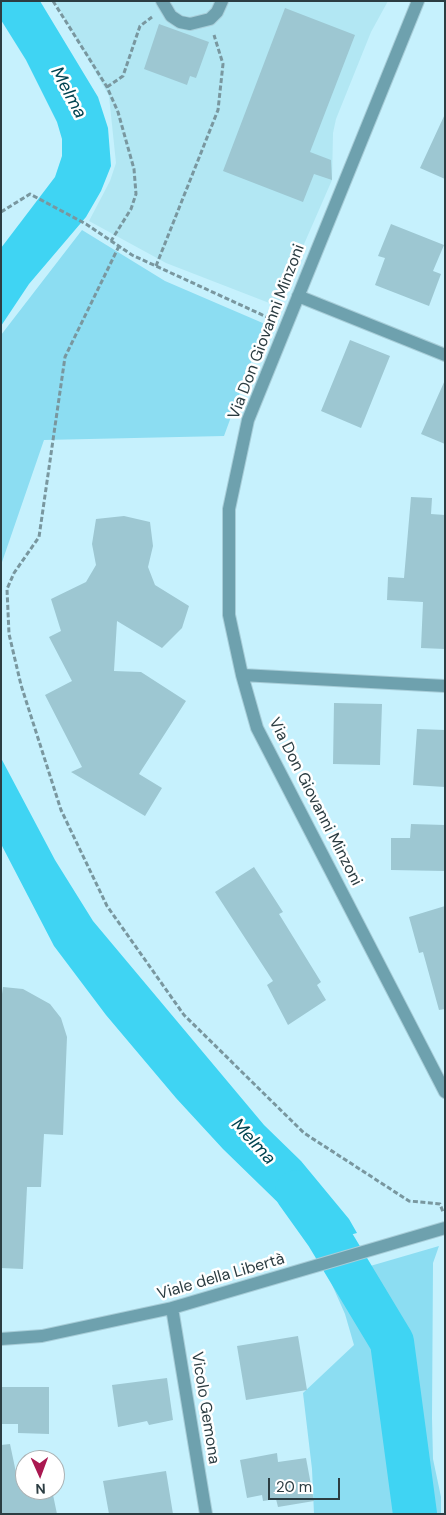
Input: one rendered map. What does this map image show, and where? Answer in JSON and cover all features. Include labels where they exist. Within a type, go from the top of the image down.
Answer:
[{"type":"street","points":[[163,5],[171,16],[180,22],[190,24],[210,19],[217,12],[222,1]]},
{"type":"street","name":"Via Don Giovanni Minzoni","points":[[418,1],[248,420],[229,509],[229,615],[242,675],[257,728],[444,1088]]},
{"type":"street","points":[[298,296],[445,355]]},
{"type":"street","points":[[242,675],[445,686]]},
{"type":"street","name":"Viale della Libertà","points":[[1,1339],[42,1336],[172,1308],[445,1228]]},
{"type":"street","name":"Vicolo Gemona","points":[[172,1308],[206,1514]]},
{"type":"path","points":[[53,1],[107,86],[118,112],[134,169],[136,194],[131,208],[111,240]]},
{"type":"path","points":[[107,86],[123,76],[140,26],[163,5]]},
{"type":"path","points":[[156,266],[218,110],[223,64],[210,19]]},
{"type":"path","points":[[1,212],[30,194],[86,224],[118,246],[156,266],[269,318]]},
{"type":"path","points":[[118,246],[65,357],[39,537],[14,573],[8,590],[9,634],[21,684],[61,810],[108,906],[184,1015],[304,1133],[409,1201],[440,1204],[445,1217]]},
{"type":"shaded area","points":[[55,1],[388,1],[371,32],[336,119],[333,133],[332,180],[277,306],[166,263],[89,221],[110,181],[116,163],[109,96]]},
{"type":"shaded area","points":[[82,230],[165,281],[265,324],[224,436],[44,440],[1,565],[1,335]]},
{"type":"shaded area","points":[[439,1246],[433,1263],[432,1418],[433,1459],[441,1497],[441,1514],[314,1514],[312,1469],[303,1393],[354,1345],[345,1314],[329,1278]]},
{"type":"water","points":[[1,1],[40,1],[98,97],[108,128],[111,166],[101,191],[86,217],[29,284],[1,326],[1,248],[55,177],[62,156],[62,139],[57,122],[26,60],[1,20]]},
{"type":"water","points":[[1,758],[55,860],[93,921],[264,1125],[301,1161],[349,1219],[357,1233],[312,1245],[298,1222],[223,1149],[176,1098],[106,1015],[54,946],[1,844]]},
{"type":"building","points":[[285,8],[355,35],[310,152],[331,160],[332,180],[314,174],[303,202],[223,171]]},
{"type":"building","points":[[159,24],[209,42],[196,78],[190,76],[187,85],[144,69]]},
{"type":"building","points":[[445,114],[445,179],[420,168]]},
{"type":"building","points":[[391,224],[444,245],[433,271],[441,274],[429,306],[375,285],[385,258],[378,256]]},
{"type":"building","points":[[350,340],[390,356],[361,428],[321,411]]},
{"type":"building","points":[[445,380],[445,444],[421,434]]},
{"type":"building","points":[[411,497],[432,498],[431,514],[445,515],[445,649],[421,648],[423,602],[387,600],[388,577],[404,578]]},
{"type":"building","points":[[124,516],[150,522],[153,546],[148,567],[155,585],[189,606],[182,628],[162,648],[117,621],[114,671],[141,672],[186,701],[139,774],[162,788],[145,816],[71,772],[82,767],[45,695],[72,681],[49,637],[61,631],[51,599],[86,582],[96,565],[92,544],[96,519]]},
{"type":"building","points":[[334,703],[382,704],[380,765],[333,764]]},
{"type":"building","points":[[417,729],[445,730],[445,787],[413,785]]},
{"type":"building","points":[[411,824],[445,825],[445,871],[391,870],[391,838],[410,838]]},
{"type":"building","points":[[254,867],[283,912],[279,914],[321,982],[317,985],[326,1000],[288,1025],[267,985],[273,981],[215,892]]},
{"type":"building","points":[[445,906],[445,1009],[439,1010],[423,952],[419,953],[409,917]]},
{"type":"building","points":[[3,987],[23,989],[50,1004],[61,1018],[67,1037],[63,1135],[44,1134],[41,1187],[27,1187],[23,1269],[1,1268],[1,1001]]},
{"type":"building","points":[[298,1336],[307,1390],[246,1400],[237,1346]]},
{"type":"building","points":[[167,1378],[173,1420],[149,1425],[147,1421],[118,1427],[112,1385]]},
{"type":"building","points":[[1,1387],[49,1387],[49,1434],[18,1433],[18,1424],[1,1424]]},
{"type":"building","points":[[10,1444],[15,1468],[15,1500],[54,1500],[57,1514],[1,1514],[1,1445]]},
{"type":"building","points":[[277,1453],[278,1462],[306,1458],[314,1501],[278,1507],[276,1499],[263,1501],[262,1495],[247,1498],[240,1460]]},
{"type":"building","points":[[166,1471],[173,1514],[109,1514],[103,1481]]},
{"type":"waterway","name":"Melma","points":[[297,1192],[327,1234],[392,1342],[415,1514]]}]
